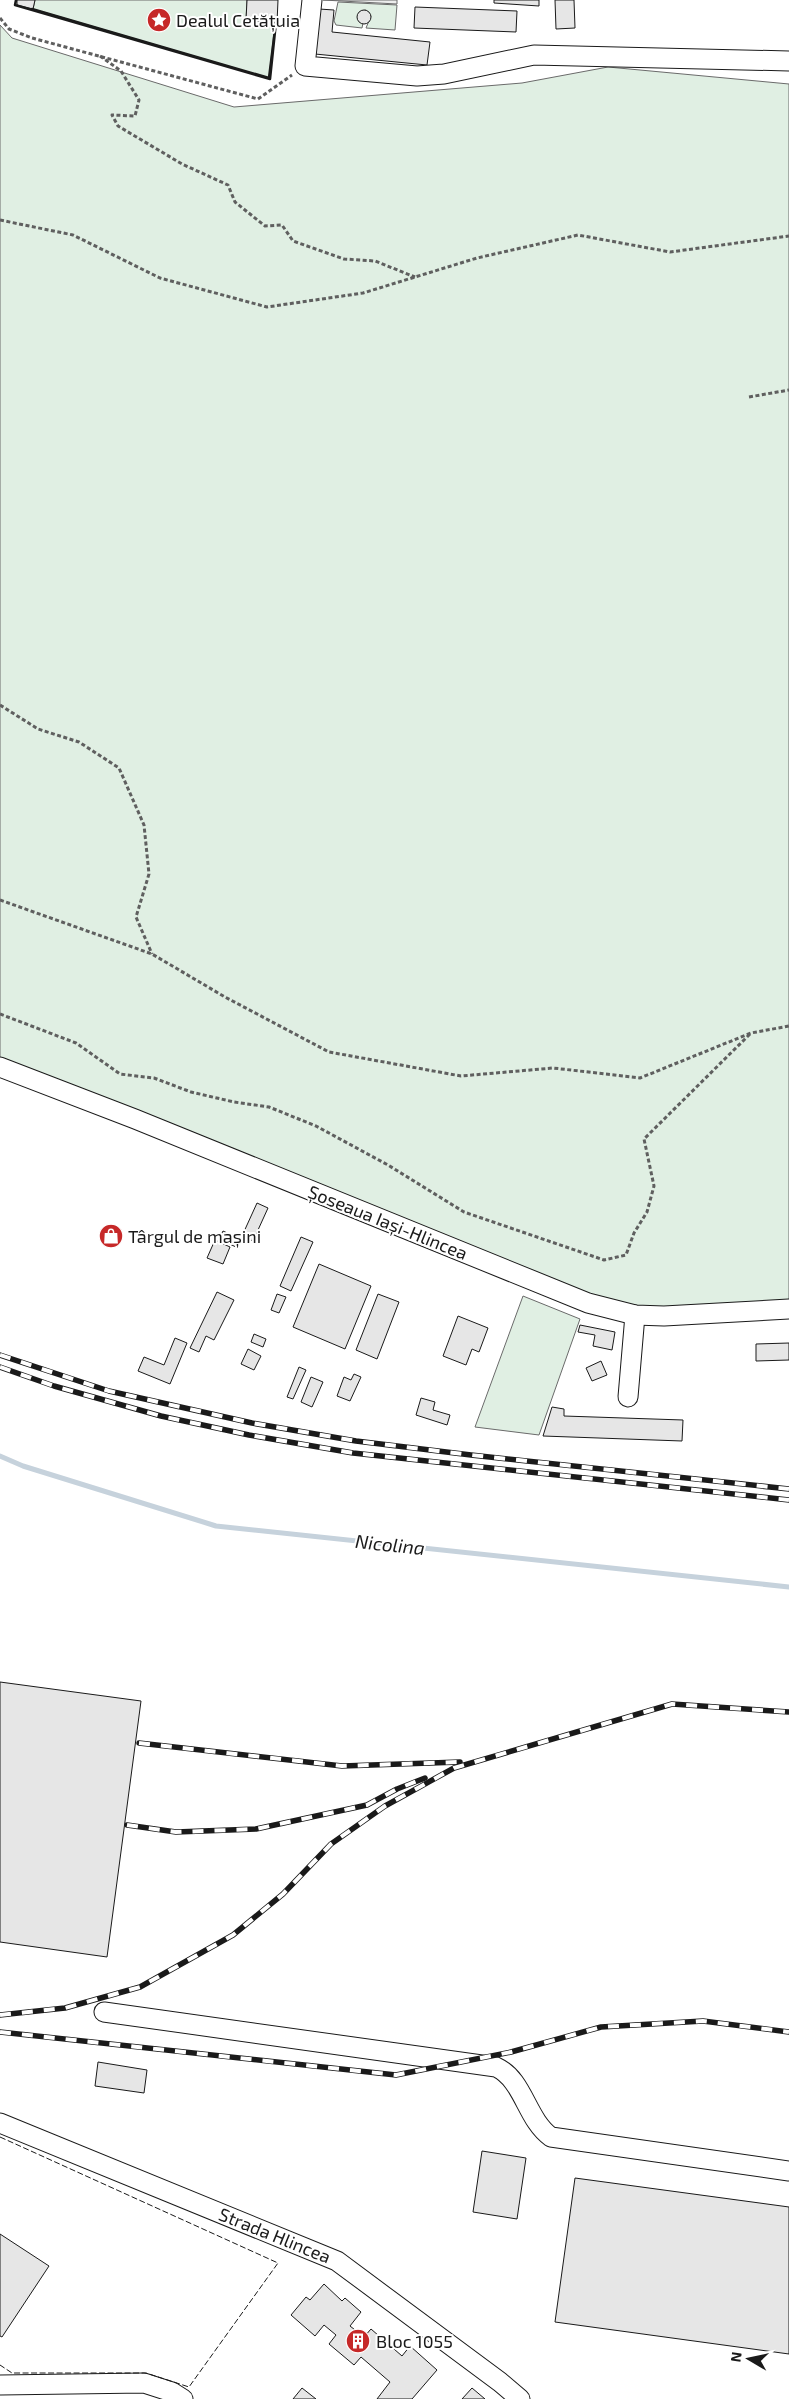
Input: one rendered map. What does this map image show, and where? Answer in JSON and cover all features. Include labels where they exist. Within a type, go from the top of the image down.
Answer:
[{"type":"street","points":[[312,0],[305,66],[417,76],[444,74],[534,54],[789,61]]},
{"type":"street","name":"Șoseaua Iași-Hlincea","points":[[0,1067],[144,1123],[588,1303],[635,1315],[664,1316],[789,1309]]},
{"type":"street","points":[[628,1397],[635,1315]]},
{"type":"street","points":[[104,2012],[496,2067],[508,2073],[542,2130],[551,2137],[789,2171]]},
{"type":"street","name":"Strada Hlincea","points":[[0,2123],[337,2261],[500,2382],[520,2399]]},
{"type":"street","points":[[3,2382],[144,2383],[164,2389],[183,2399]]},
{"type":"street","points":[[97,2399],[108,2383]]},
{"type":"path","points":[[0,18],[9,30],[32,38],[258,99],[305,66]]},
{"type":"path","points":[[100,56],[121,72],[139,100],[135,116],[112,116],[118,126],[182,164],[228,185],[235,202],[265,226],[282,225],[293,241],[344,259],[375,260],[416,277]]},
{"type":"path","points":[[0,220],[73,235],[160,278],[267,307],[363,293],[477,258],[578,235],[670,252],[789,236]]},
{"type":"path","points":[[749,397],[789,390]]},
{"type":"path","points":[[0,705],[38,730],[79,742],[119,768],[144,825],[149,874],[136,917],[152,954]]},
{"type":"path","points":[[0,900],[152,954],[225,997],[329,1052],[461,1076],[553,1068],[640,1078],[751,1033],[789,1026]]},
{"type":"path","points":[[0,1014],[76,1043],[120,1074],[154,1078],[191,1092],[234,1102],[269,1107],[316,1126],[464,1212],[604,1260],[626,1255],[634,1232],[646,1212],[654,1186],[644,1139],[751,1033]]},
{"type":"green space","points":[[35,0],[247,0],[246,20],[275,22],[269,78],[33,9]]},
{"type":"green space","points":[[338,2],[397,5],[395,30],[366,28],[371,16],[366,10],[361,11],[358,16],[358,20],[363,23],[362,28],[336,25],[334,21]]},
{"type":"green space","points":[[0,25],[12,38],[234,107],[522,83],[608,67],[789,84],[789,1304],[627,1313],[0,1060]]},
{"type":"green space","points":[[523,1296],[580,1319],[539,1435],[475,1427]]},
{"type":"shaded area","points":[[323,0],[397,0],[397,4]]},
{"type":"building","points":[[17,0],[35,0],[33,9],[17,5]]},
{"type":"building","points":[[247,0],[278,0],[277,23],[246,20]]},
{"type":"building","points":[[494,0],[539,0],[539,6],[494,3]]},
{"type":"building","points":[[555,0],[574,0],[575,28],[556,29]]},
{"type":"building","points":[[415,7],[517,11],[516,32],[414,28]]},
{"type":"building","points":[[319,9],[334,10],[332,32],[430,42],[427,65],[315,54]]},
{"type":"building","points":[[364,10],[369,12],[371,17],[369,22],[364,24],[359,22],[357,17],[359,12]]},
{"type":"building","points":[[257,1203],[268,1208],[253,1241],[242,1236]]},
{"type":"building","points":[[223,1231],[240,1239],[236,1247],[219,1239]]},
{"type":"building","points":[[301,1237],[313,1242],[291,1291],[280,1286]]},
{"type":"building","points":[[215,1240],[230,1247],[223,1264],[207,1258]]},
{"type":"building","points":[[319,1264],[371,1286],[345,1349],[293,1327]]},
{"type":"building","points":[[217,1292],[234,1300],[214,1340],[206,1336],[199,1352],[190,1348]]},
{"type":"building","points":[[277,1294],[286,1297],[279,1313],[271,1310]]},
{"type":"building","points":[[378,1294],[399,1302],[377,1359],[356,1350]]},
{"type":"building","points":[[458,1316],[488,1328],[479,1352],[472,1349],[466,1365],[443,1356]]},
{"type":"building","points":[[580,1325],[615,1332],[612,1350],[593,1346],[595,1335],[578,1332]]},
{"type":"building","points":[[254,1334],[266,1339],[263,1347],[251,1342]]},
{"type":"building","points":[[175,1338],[187,1343],[170,1384],[138,1371],[144,1357],[164,1365]]},
{"type":"building","points":[[789,1343],[789,1360],[756,1361],[756,1344]]},
{"type":"building","points":[[248,1349],[261,1356],[254,1370],[241,1364]]},
{"type":"building","points":[[601,1361],[607,1375],[592,1381],[586,1368]]},
{"type":"building","points":[[299,1367],[306,1370],[293,1399],[287,1397]]},
{"type":"building","points":[[354,1374],[361,1377],[350,1401],[337,1396],[344,1377],[351,1380]]},
{"type":"building","points":[[311,1377],[323,1382],[312,1407],[301,1402]]},
{"type":"building","points":[[421,1398],[435,1402],[433,1410],[450,1415],[447,1425],[416,1415]]},
{"type":"building","points":[[552,1407],[564,1409],[564,1416],[683,1420],[682,1441],[543,1436]]},
{"type":"building","points":[[0,1682],[141,1701],[107,1957],[0,1942]]},
{"type":"building","points":[[98,2062],[147,2070],[144,2093],[95,2086]]},
{"type":"building","points":[[482,2151],[526,2158],[517,2219],[473,2212]]},
{"type":"building","points":[[575,2178],[789,2207],[789,2354],[555,2322]]},
{"type":"building","points":[[0,2234],[49,2266],[2,2337],[0,2336]]},
{"type":"building","name":"Bloc 1055","points":[[324,2284],[342,2301],[345,2298],[361,2312],[350,2326],[364,2337],[371,2329],[402,2356],[410,2346],[437,2370],[412,2399],[377,2399],[390,2382],[361,2357],[354,2365],[329,2344],[336,2335],[324,2325],[315,2336],[291,2315],[306,2297],[310,2300]]},
{"type":"building","points":[[302,2388],[316,2399],[293,2399]]},
{"type":"building","points":[[472,2388],[485,2399],[462,2399]]},
{"type":"waterway","name":"Nicolina","points":[[0,1456],[23,1466],[216,1526],[789,1587]]},
{"type":"railway","points":[[0,1355],[109,1391],[252,1423],[356,1441],[789,1489]]},
{"type":"railway","points":[[0,1367],[54,1386],[161,1416],[249,1435],[353,1453],[789,1500]]},
{"type":"railway","points":[[0,2015],[65,2008],[140,1987],[233,1935],[283,1894],[331,1844],[385,1806],[454,1768],[672,1704],[789,1712]]},
{"type":"railway","points":[[139,1743],[342,1766],[460,1762]]},
{"type":"railway","points":[[127,1825],[176,1832],[256,1829],[367,1805],[397,1789],[425,1778]]},
{"type":"railway","points":[[0,2032],[396,2075],[511,2052],[601,2027],[703,2021],[789,2032]]},
{"type":"fence","points":[[0,2137],[278,2263],[189,2387],[146,2373],[12,2373],[0,2365]]},
{"type":"wall","points":[[16,0],[15,5],[270,79],[276,22],[269,78],[32,9]]},
{"type":"place","name":"Dealul Cetățuia","points":[[159,20]]},
{"type":"place","name":"Târgul de mașini","points":[[111,1236]]},
{"type":"place","name":"Bloc 1055","points":[[358,2341]]}]
